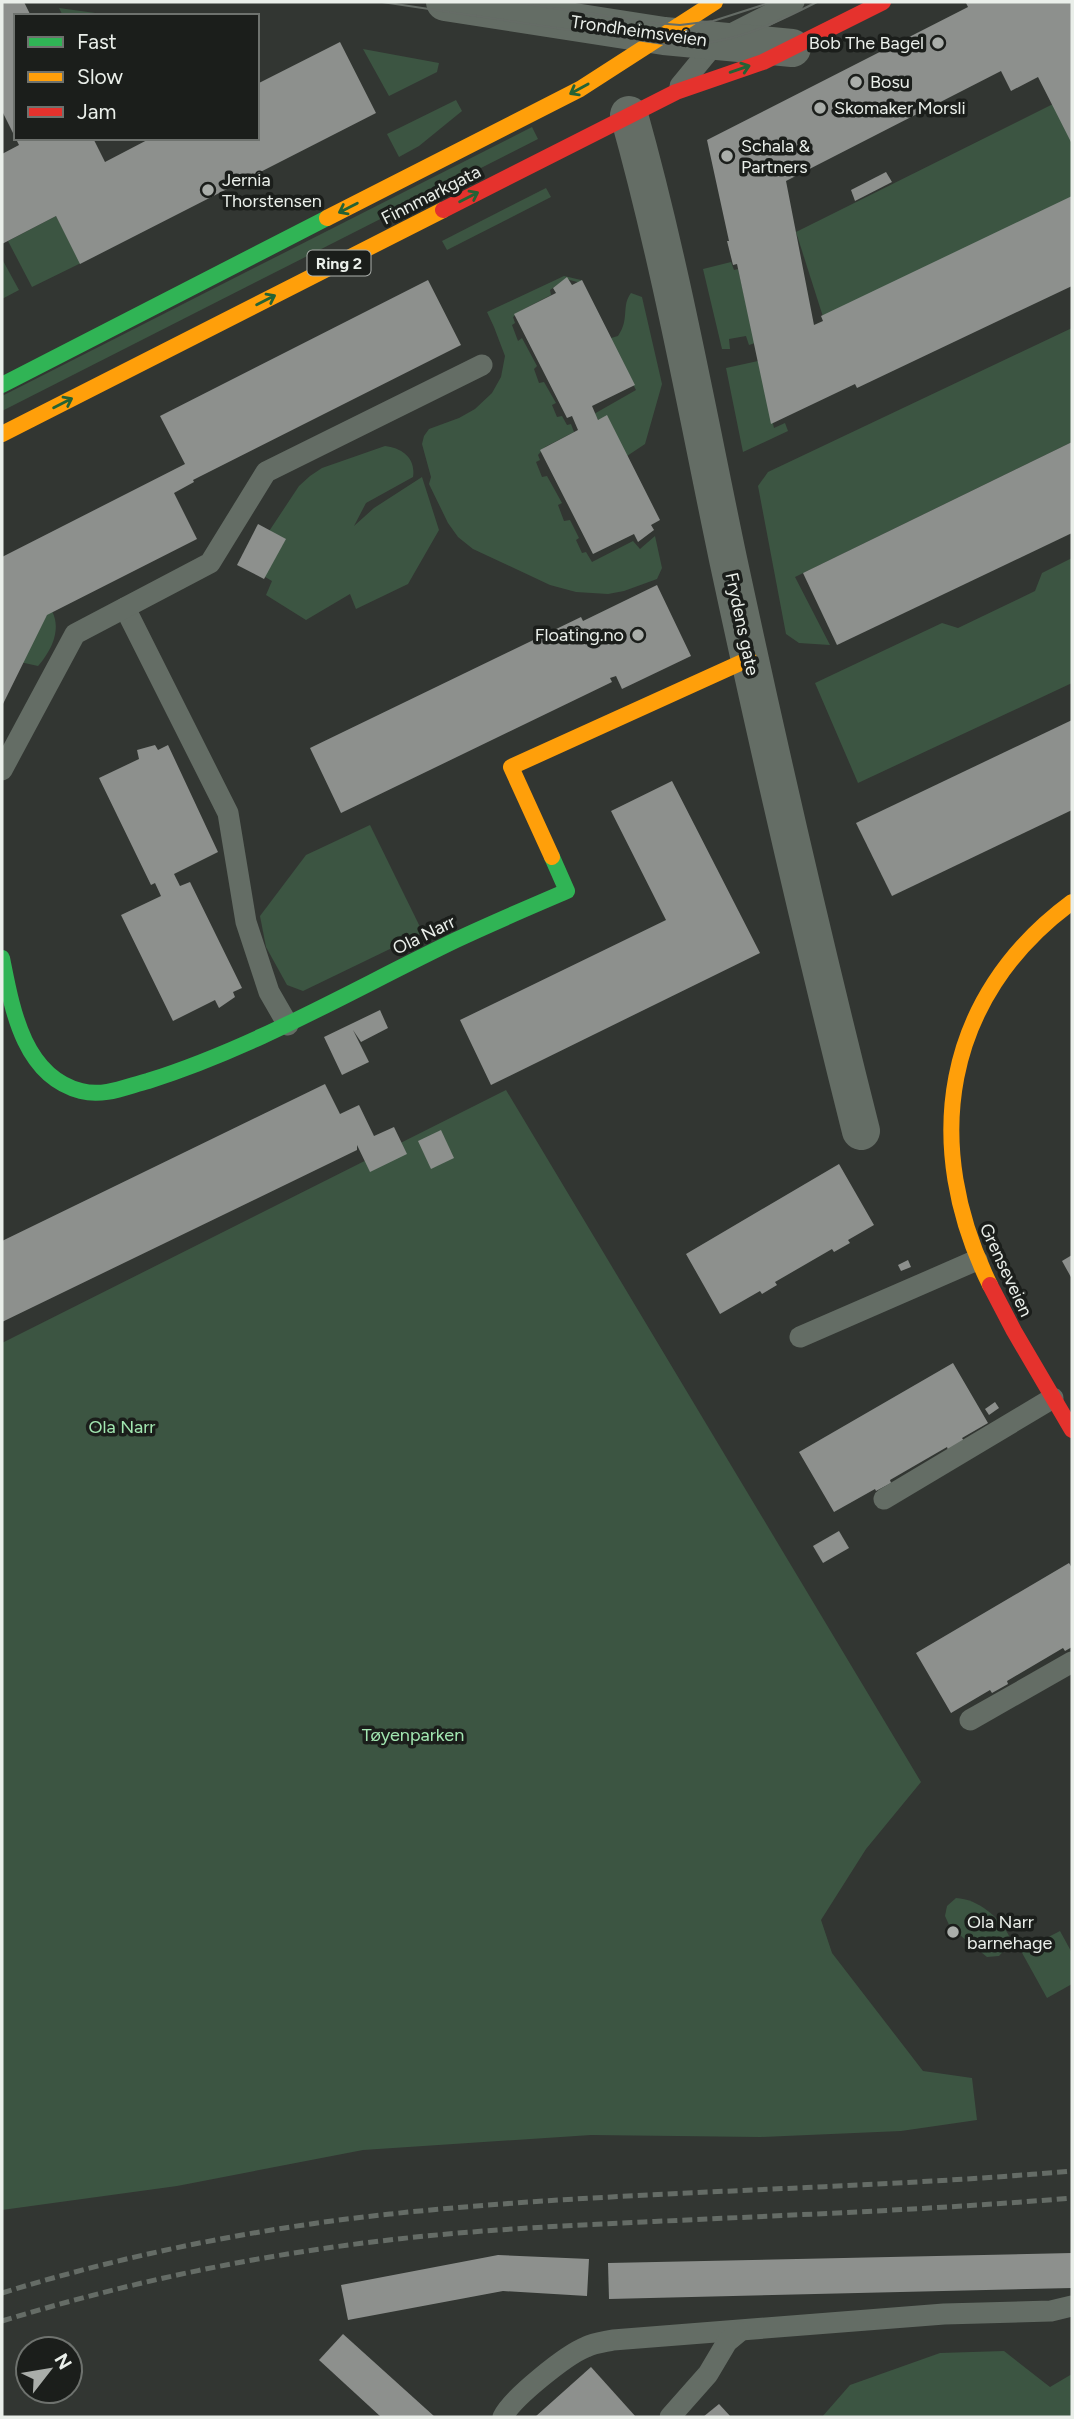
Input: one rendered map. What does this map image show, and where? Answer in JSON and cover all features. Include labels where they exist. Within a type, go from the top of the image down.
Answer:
[{"type":"main road","name":"Finnmarkgata","points":[[2,385],[580,89],[715,2]]},
{"type":"main road","name":"Finnmarkgata","points":[[2,434],[629,115],[676,92],[763,62],[883,2]]},
{"type":"main road","name":"Ola Narr","points":[[2,958],[14,1016],[33,1057],[56,1080],[80,1090],[104,1094],[179,1071],[288,1025],[456,940],[567,891],[511,767],[749,659]]},
{"type":"main road","name":"Grenseveien","points":[[1072,902],[1033,933],[1008,962],[987,993],[969,1032],[954,1079],[950,1127],[952,1178],[965,1229],[977,1260],[985,1279],[1072,1430]]},
{"type":"street","name":"Trondheimsveien","points":[[445,2],[496,6],[664,36],[792,48]]},
{"type":"street","name":"Frydens gate","points":[[629,115],[651,194],[749,659],[861,1131]]},
{"type":"lane","points":[[676,92],[717,41],[794,2]]},
{"type":"lane","points":[[2,770],[75,634],[210,563],[266,472],[482,365]]},
{"type":"lane","points":[[125,608],[228,814],[246,922],[269,992],[288,1025]]},
{"type":"lane","points":[[800,1337],[977,1260]]},
{"type":"lane","points":[[884,1499],[1053,1398]]},
{"type":"lane","points":[[970,1720],[1072,1662]]},
{"type":"lane","points":[[503,2417],[507,2408],[527,2390],[589,2346],[645,2337],[739,2332],[944,2314],[1051,2311],[1072,2306]]},
{"type":"lane","points":[[670,2417],[708,2374],[727,2342],[739,2332]]},
{"type":"green space","points":[[59,8],[102,14],[62,14]]},
{"type":"green space","points":[[363,49],[439,63],[437,72],[389,96]]},
{"type":"green space","points":[[456,100],[462,111],[419,146],[399,157],[387,134]]},
{"type":"green space","points":[[1053,104],[1072,142],[1072,203],[825,323],[796,232]]},
{"type":"green space","points":[[532,127],[538,139],[2,411],[2,396]]},
{"type":"green space","points":[[546,188],[551,197],[447,250],[442,241]]},
{"type":"green space","points":[[56,216],[81,263],[32,287],[8,241]]},
{"type":"green space","points":[[2,259],[19,290],[2,299]]},
{"type":"green space","points":[[731,262],[734,270],[738,269],[755,343],[749,345],[746,336],[729,339],[730,349],[722,349],[703,269]]},
{"type":"green space","points":[[564,276],[581,280],[611,338],[618,336],[622,330],[626,303],[631,293],[642,297],[662,384],[645,444],[627,456],[594,414],[636,390],[581,283],[566,279],[550,290],[551,295],[513,317],[515,323],[512,325],[518,341],[522,338],[537,366],[534,369],[539,383],[544,382],[556,403],[552,405],[557,417],[562,416],[567,425],[571,424],[574,432],[545,447],[538,455],[540,460],[536,462],[542,477],[547,476],[562,503],[558,505],[564,521],[570,520],[579,538],[576,540],[582,553],[586,552],[592,562],[633,541],[640,549],[655,536],[662,568],[657,579],[608,594],[576,592],[550,585],[473,549],[458,537],[429,484],[431,477],[422,444],[429,429],[475,409],[492,393],[501,377],[505,356],[487,312]]},
{"type":"green space","points":[[1072,328],[1072,442],[795,577],[830,645],[799,643],[786,634],[758,486],[768,472]]},
{"type":"green space","points":[[758,361],[774,428],[785,423],[788,431],[743,452],[726,368]]},
{"type":"green space","points":[[385,446],[397,449],[410,459],[413,477],[366,503],[354,526],[374,508],[422,477],[439,530],[408,584],[356,609],[350,594],[306,620],[266,595],[272,581],[246,566],[299,486],[310,476],[322,468]]},
{"type":"green space","points":[[1072,558],[1072,683],[858,783],[815,683],[942,623],[958,628],[1035,591],[1042,573]]},
{"type":"green space","points":[[50,608],[56,630],[48,653],[38,666],[20,662]]},
{"type":"green space","points":[[370,825],[423,933],[303,991],[287,985],[266,947],[260,916],[306,855]]},
{"type":"green space","name":"Tøyenparken","points":[[506,1090],[921,1782],[866,1849],[821,1920],[832,1953],[923,2071],[972,2078],[977,2120],[901,2131],[761,2137],[591,2135],[363,2150],[177,2186],[2,2210],[2,1343]]},
{"type":"green space","points":[[956,1898],[980,1906],[1001,1923],[1010,1938],[1007,1947],[999,1956],[987,1957],[950,1927],[945,1916],[947,1906]]},
{"type":"green space","points":[[1060,1931],[1072,1953],[1072,1984],[1047,1998],[1021,1951]]},
{"type":"green space","points":[[1004,2351],[1050,2387],[1072,2374],[1072,2417],[822,2417],[850,2385],[940,2353]]},
{"type":"building","points":[[2,2],[24,2],[30,14],[14,14],[14,135],[2,111]]},
{"type":"building","points":[[968,2],[1072,2],[1072,144],[1038,77],[1011,91],[1001,71],[786,181],[814,325],[823,321],[821,316],[1072,196],[1072,286],[857,388],[855,384],[771,424],[737,264],[733,265],[727,241],[707,140],[968,7]]},
{"type":"building","points":[[340,42],[376,113],[80,264],[56,216],[2,244],[2,154],[19,145],[16,140],[94,140],[105,162],[147,140],[259,140],[259,83]]},
{"type":"building","points":[[886,172],[892,182],[855,201],[851,190]]},
{"type":"building","points":[[567,277],[572,285],[582,280],[635,385],[592,406],[598,420],[607,415],[660,520],[651,525],[654,530],[638,542],[634,534],[593,554],[540,450],[578,430],[572,416],[567,418],[514,314],[556,293],[553,288]]},
{"type":"building","points":[[428,280],[461,345],[193,480],[194,482],[174,493],[197,539],[47,615],[2,706],[2,557],[185,464],[160,416]]},
{"type":"building","points":[[1072,442],[1072,533],[837,645],[803,573]]},
{"type":"building","points":[[258,524],[286,539],[264,579],[237,565]]},
{"type":"building","points":[[657,585],[691,656],[622,689],[616,676],[610,678],[612,682],[341,813],[310,748],[581,617],[583,621]]},
{"type":"building","points":[[1072,720],[1072,810],[892,896],[856,823]]},
{"type":"building","points":[[155,745],[158,750],[168,745],[218,852],[174,874],[180,886],[190,882],[242,988],[233,992],[235,997],[219,1008],[215,1000],[173,1021],[121,915],[161,896],[155,883],[151,885],[99,778],[139,759],[137,750]]},
{"type":"building","points":[[672,781],[760,953],[491,1085],[460,1020],[666,920],[611,811]]},
{"type":"building","points":[[380,1010],[388,1028],[361,1042],[353,1030],[369,1062],[342,1075],[324,1037]]},
{"type":"building","points":[[325,1084],[340,1114],[359,1105],[374,1136],[394,1127],[407,1154],[370,1172],[357,1145],[357,1150],[2,1322],[2,1241]]},
{"type":"building","points":[[441,1130],[454,1158],[431,1169],[418,1141]]},
{"type":"building","points":[[839,1164],[874,1225],[848,1240],[850,1243],[834,1252],[832,1249],[775,1282],[777,1285],[762,1294],[760,1291],[720,1314],[686,1254]]},
{"type":"building","points":[[1072,1255],[1072,1279],[1062,1261]]},
{"type":"building","points":[[908,1260],[911,1267],[901,1271],[898,1265]]},
{"type":"building","points":[[953,1363],[988,1423],[962,1438],[964,1441],[948,1450],[947,1447],[890,1480],[891,1483],[834,1512],[799,1452]]},
{"type":"building","points":[[995,1402],[999,1408],[989,1415],[985,1409]]},
{"type":"building","points":[[839,1531],[849,1548],[823,1563],[813,1546]]},
{"type":"building","points":[[1069,1563],[1072,1568],[1072,1647],[1065,1651],[1063,1648],[1007,1681],[1008,1684],[992,1693],[990,1690],[951,1713],[916,1653]]},
{"type":"building","points":[[1072,2253],[1072,2288],[609,2299],[608,2263]]},
{"type":"building","points":[[498,2255],[589,2259],[587,2296],[503,2291],[348,2320],[341,2285]]},
{"type":"building","points":[[343,2334],[435,2417],[381,2417],[319,2360]]},
{"type":"building","points":[[591,2367],[636,2417],[535,2417]]},
{"type":"building","points":[[719,2404],[731,2417],[703,2417]]},
{"type":"tram line","points":[[382,2],[677,46],[716,41],[750,32],[817,2]]},
{"type":"tram line","points":[[513,2],[680,25],[713,21],[772,2]]},
{"type":"railway","points":[[2,2293],[97,2266],[194,2244],[390,2214],[560,2200],[901,2183],[1072,2171]]},
{"type":"railway","points":[[2,2321],[145,2282],[242,2262],[389,2240],[516,2229],[1072,2198]]},
{"type":"traffic: fast","points":[[2,385],[327,218]]},
{"type":"traffic: fast","points":[[2,958],[16,1018],[33,1056],[61,1083],[90,1093],[106,1092],[148,1081],[227,1052],[456,940],[567,891],[552,857]]},
{"type":"traffic: slow","points":[[327,218],[580,89],[715,2]]},
{"type":"traffic: slow","points":[[2,434],[443,210]]},
{"type":"traffic: slow","points":[[552,857],[511,767],[749,659]]},
{"type":"traffic: slow","points":[[990,1285],[968,1232],[955,1180],[951,1128],[956,1077],[971,1028],[995,983],[1028,940],[1072,902]]},
{"type":"traffic: jam","points":[[443,210],[676,92],[763,62],[883,2]]},
{"type":"traffic: jam","points":[[990,1285],[1072,1430]]},
{"type":"place","name":"Bob The Bagel","points":[[938,43]]},
{"type":"place","name":"Bosu","points":[[856,82]]},
{"type":"place","name":"Skomaker Morsli","points":[[820,108]]},
{"type":"place","name":"Schala & Partners","points":[[727,156]]},
{"type":"place","name":"Jernia Thorstensen","points":[[208,190]]},
{"type":"place","name":"Floating.no","points":[[638,635]]},
{"type":"place","name":"Ola Narr barnehage","points":[[953,1932]]}]
